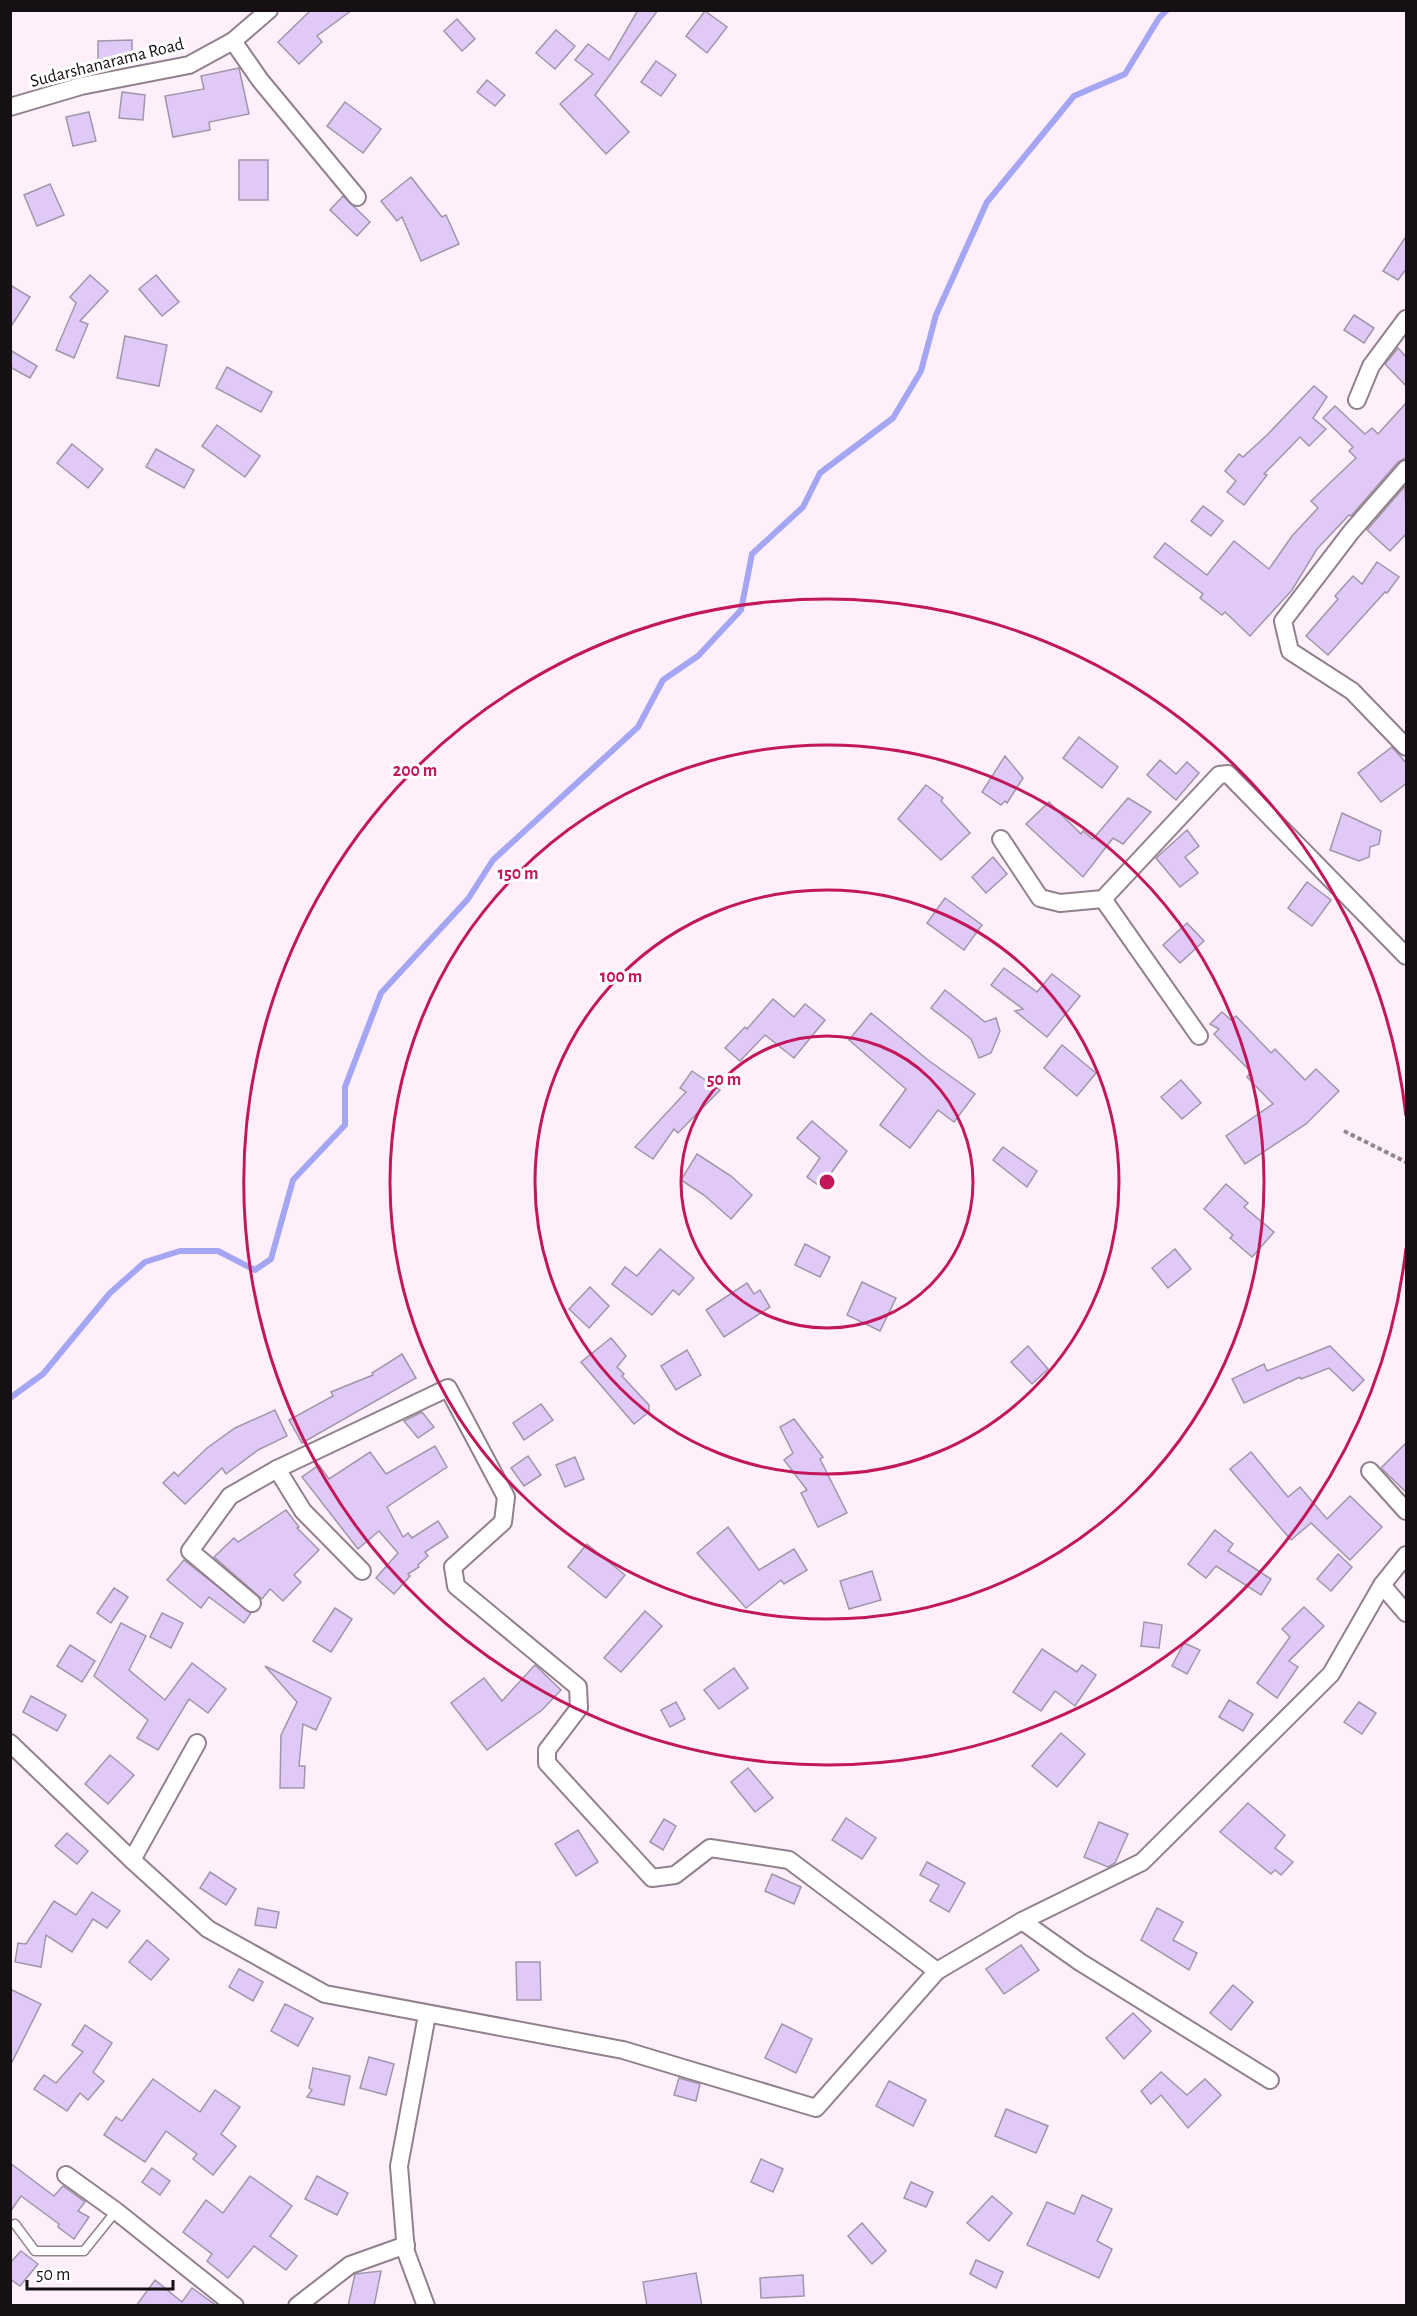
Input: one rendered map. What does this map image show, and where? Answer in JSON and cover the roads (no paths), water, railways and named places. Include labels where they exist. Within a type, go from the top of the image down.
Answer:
[{"type":"street","name":"Sudarshanarama Road","points":[[10,107],[81,86],[189,65],[233,41],[269,10]]},
{"type":"street","points":[[233,41],[260,80],[357,197]]},
{"type":"street","points":[[1357,400],[1371,366],[1407,319]]},
{"type":"street","points":[[1407,469],[1351,532],[1283,621],[1290,651],[1352,691],[1407,747]]},
{"type":"street","points":[[1001,839],[1040,898],[1060,903],[1102,899],[1219,775],[1228,774],[1407,956]]},
{"type":"street","points":[[1102,899],[1199,1036]]},
{"type":"street","points":[[252,1603],[190,1551],[230,1496],[277,1469],[448,1388],[506,1497],[504,1522],[453,1567],[456,1586],[578,1687],[579,1708],[547,1750],[547,1763],[652,1878],[675,1875],[710,1848],[789,1860],[937,1971]]},
{"type":"street","points":[[277,1469],[303,1511],[362,1571]]},
{"type":"street","points":[[1370,1471],[1407,1511]]},
{"type":"street","points":[[10,1743],[208,1929],[325,1994],[427,2015],[623,2050],[816,2108],[937,1971],[1022,1922],[1142,1862],[1331,1674],[1382,1585],[1407,1555]]},
{"type":"street","points":[[1382,1585],[1407,1613]]},
{"type":"street","points":[[132,1860],[197,1743]]},
{"type":"street","points":[[1022,1922],[1080,1962],[1270,2080]]},
{"type":"street","points":[[426,2306],[406,2245],[399,2166],[427,2015]]},
{"type":"street","points":[[66,2175],[117,2211],[235,2306]]},
{"type":"street","points":[[297,2306],[350,2265],[406,2245]]},
{"type":"lane","points":[[15,2224],[35,2250],[84,2251],[117,2211]]},
{"type":"waterway","points":[[10,1398],[43,1374],[110,1293],[145,1262],[180,1251],[218,1251],[255,1270],[271,1259],[293,1180],[345,1125],[345,1087],[381,993],[468,899],[493,860],[638,727],[663,680],[698,656],[741,610],[752,554],[803,507],[820,473],[893,418],[921,371],[936,315],[987,202],[1074,96],[1125,74],[1159,18],[1167,10]]}]
